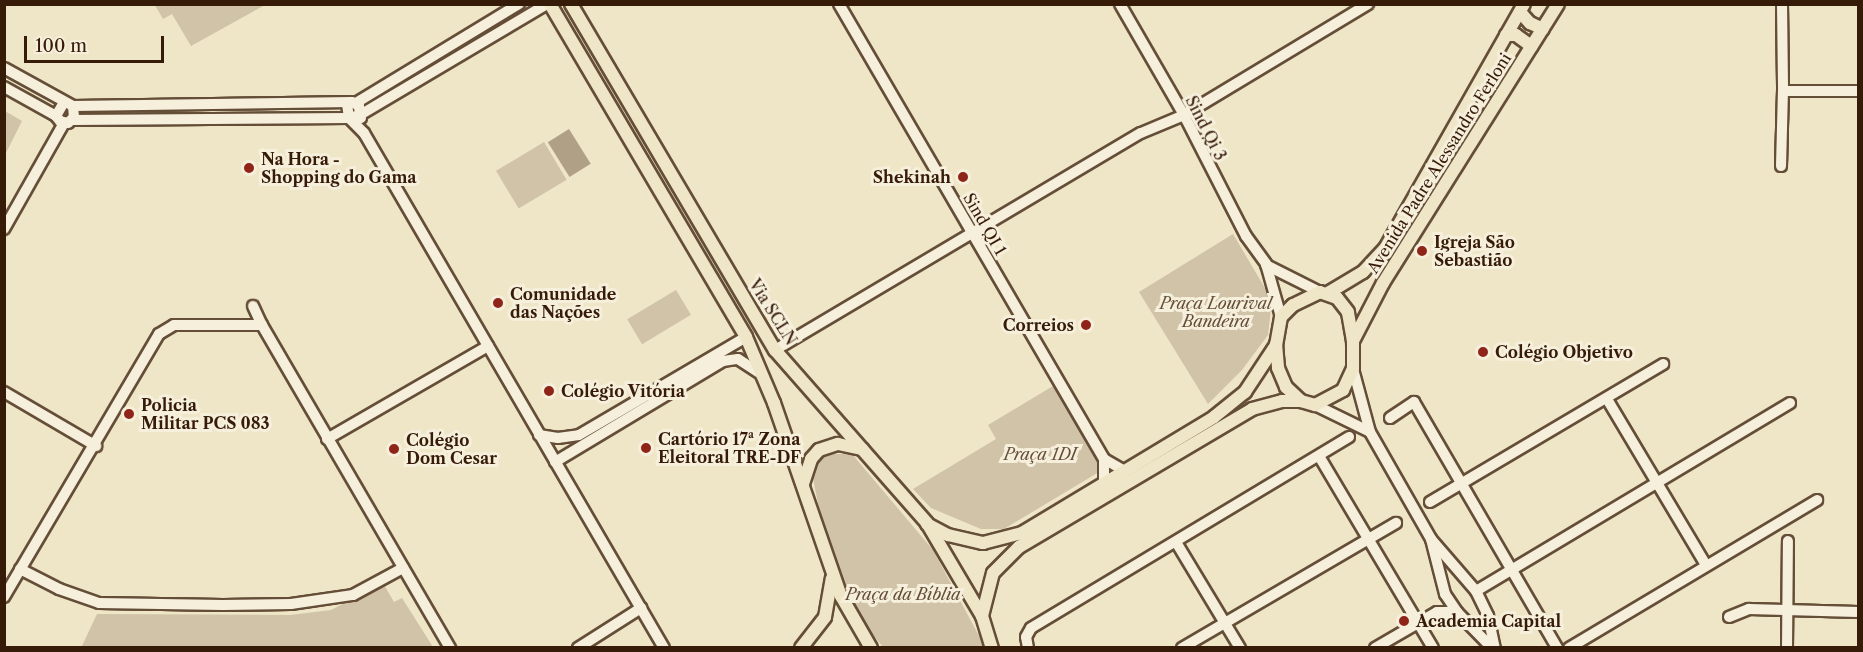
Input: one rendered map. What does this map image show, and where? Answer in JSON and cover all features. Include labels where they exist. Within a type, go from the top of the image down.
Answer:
[{"type":"main road","points":[[549,4],[746,337],[803,487],[831,572],[871,648]]},
{"type":"main road","name":"Avenida Padre Alessandro Ferloni","points":[[1353,341],[1383,283],[1558,4]]},
{"type":"main road","points":[[1522,8],[1530,23],[1543,29]]},
{"type":"main road","name":"Avenida Padre Alessandro Ferloni","points":[[1324,292],[1363,272],[1385,249],[1522,8]]},
{"type":"main road","points":[[562,24],[570,23],[574,9]]},
{"type":"main road","name":"Via SCLN","points":[[574,9],[775,350],[927,524],[982,616],[992,648]]},
{"type":"main road","points":[[573,43],[580,36],[589,34]]},
{"type":"main road","points":[[1506,35],[1516,35],[1531,46]]},
{"type":"main road","points":[[982,616],[993,573],[1019,547],[1252,410],[1282,401],[1301,401],[1315,405],[1343,390],[1353,369],[1353,341],[1348,312],[1324,292],[1298,302],[1281,317],[1276,344],[1278,368],[1286,387],[1301,401]]},
{"type":"main road","points":[[927,524],[967,541],[999,542],[1022,533],[1104,481],[1214,417],[1238,398],[1264,368],[1276,344]]},
{"type":"main road","points":[[803,487],[805,472],[819,450],[838,444],[862,449]]},
{"type":"main road","points":[[801,648],[825,617],[831,572]]},
{"type":"street","points":[[4,68],[68,105],[352,103],[519,4]]},
{"type":"street","points":[[4,87],[64,119],[349,118],[360,115],[549,4]]},
{"type":"street","name":"Sind QI 1","points":[[838,4],[1104,459]]},
{"type":"street","name":"Sind Qi 3","points":[[1120,4],[1184,115],[1246,236],[1270,270]]},
{"type":"street","points":[[775,350],[975,235],[1141,133],[1184,115],[1368,4]]},
{"type":"street","points":[[1781,166],[1782,4]]},
{"type":"street","points":[[446,47],[453,54],[453,61]]},
{"type":"street","points":[[1783,91],[1858,91]]},
{"type":"street","points":[[352,103],[360,115],[364,133]]},
{"type":"street","points":[[349,118],[352,103]]},
{"type":"street","points":[[4,229],[64,119],[68,105]]},
{"type":"street","points":[[64,119],[68,105]]},
{"type":"street","points":[[349,118],[364,133],[664,648]]},
{"type":"street","points":[[1270,270],[1324,292]]},
{"type":"street","points":[[1270,270],[1281,317]]},
{"type":"street","points":[[253,306],[327,439],[450,648]]},
{"type":"street","points":[[4,597],[96,446],[159,334],[167,327],[262,325]]},
{"type":"street","points":[[539,435],[558,438],[579,435],[746,337]]},
{"type":"street","points":[[327,439],[488,346]]},
{"type":"street","points":[[555,462],[723,362],[738,359],[761,374]]},
{"type":"street","points":[[1430,502],[1461,486],[1663,364]]},
{"type":"street","points":[[1353,369],[1370,432],[1431,539],[1459,568],[1476,591],[1488,616],[1494,648]]},
{"type":"street","points":[[4,392],[96,446]]},
{"type":"street","points":[[1607,399],[1706,565]]},
{"type":"street","points":[[1390,418],[1414,402],[1557,648]]},
{"type":"street","points":[[1476,591],[1790,403]]},
{"type":"street","points":[[1315,405],[1370,432]]},
{"type":"street","points":[[1028,648],[1026,637],[1031,628],[1349,437]]},
{"type":"street","points":[[1319,456],[1433,648]]},
{"type":"street","points":[[1104,459],[1123,470]]},
{"type":"street","points":[[1104,459],[1104,481]]},
{"type":"street","points":[[1569,648],[1817,500]]},
{"type":"street","points":[[1182,648],[1396,523]]},
{"type":"street","points":[[1431,539],[1445,594],[1468,625],[1494,648]]},
{"type":"street","points":[[1787,648],[1788,541]]},
{"type":"street","points":[[1176,542],[1240,648]]},
{"type":"street","points":[[20,569],[59,589],[99,603],[234,605],[291,604],[353,595],[403,568]]},
{"type":"street","points":[[1440,580],[1445,572],[1459,568]]},
{"type":"street","points":[[1437,612],[1445,594]]},
{"type":"street","points":[[578,648],[641,608]]},
{"type":"street","points":[[1728,617],[1749,609],[1787,612],[1858,612]]},
{"type":"street","points":[[1375,648],[1437,612],[1457,612]]},
{"type":"street","points":[[1468,625],[1488,616]]},
{"type":"green space","points":[[155,5],[265,5],[191,46],[172,14],[163,19]]},
{"type":"green space","points":[[5,111],[22,121],[5,155]]},
{"type":"green space","points":[[544,142],[567,180],[519,209],[496,171]]},
{"type":"green space","name":"Praça Lourival Bandeira","points":[[1233,234],[1272,300],[1268,335],[1242,370],[1208,404],[1139,292]]},
{"type":"green space","points":[[676,290],[691,315],[642,344],[627,319]]},
{"type":"green space","name":"Praça 1DI","points":[[1053,386],[1098,462],[1099,472],[1004,529],[981,529],[931,508],[913,489],[996,439],[988,425]]},
{"type":"green space","name":"Praça da Bíblia","points":[[826,454],[852,454],[933,550],[985,647],[883,647],[863,623],[846,587],[820,513],[811,469]]},
{"type":"green space","points":[[383,583],[394,602],[402,598],[433,647],[81,648],[97,614],[290,615],[331,610]]},
{"type":"shaded area","points":[[569,129],[591,164],[570,177],[548,142]]},
{"type":"place","name":"Na Hora - Shopping do Gama","points":[[249,168]]},
{"type":"place","name":"Shekinah","points":[[963,177]]},
{"type":"place","name":"Igreja São Sebastião","points":[[1422,251]]},
{"type":"place","name":"Comunidade das Nações","points":[[498,303]]},
{"type":"place","name":"Correios","points":[[1086,325]]},
{"type":"place","name":"Colégio Objetivo","points":[[1483,352]]},
{"type":"place","name":"Colégio Vitória","points":[[549,391]]},
{"type":"place","name":"Policia Militar PCS 083","points":[[129,414]]},
{"type":"place","name":"Cartório 17ª Zona Eleitoral TRE-DF","points":[[646,448]]},
{"type":"place","name":"Colégio Dom Cesar","points":[[394,449]]},
{"type":"place","name":"Academia Capital","points":[[1404,621]]}]
